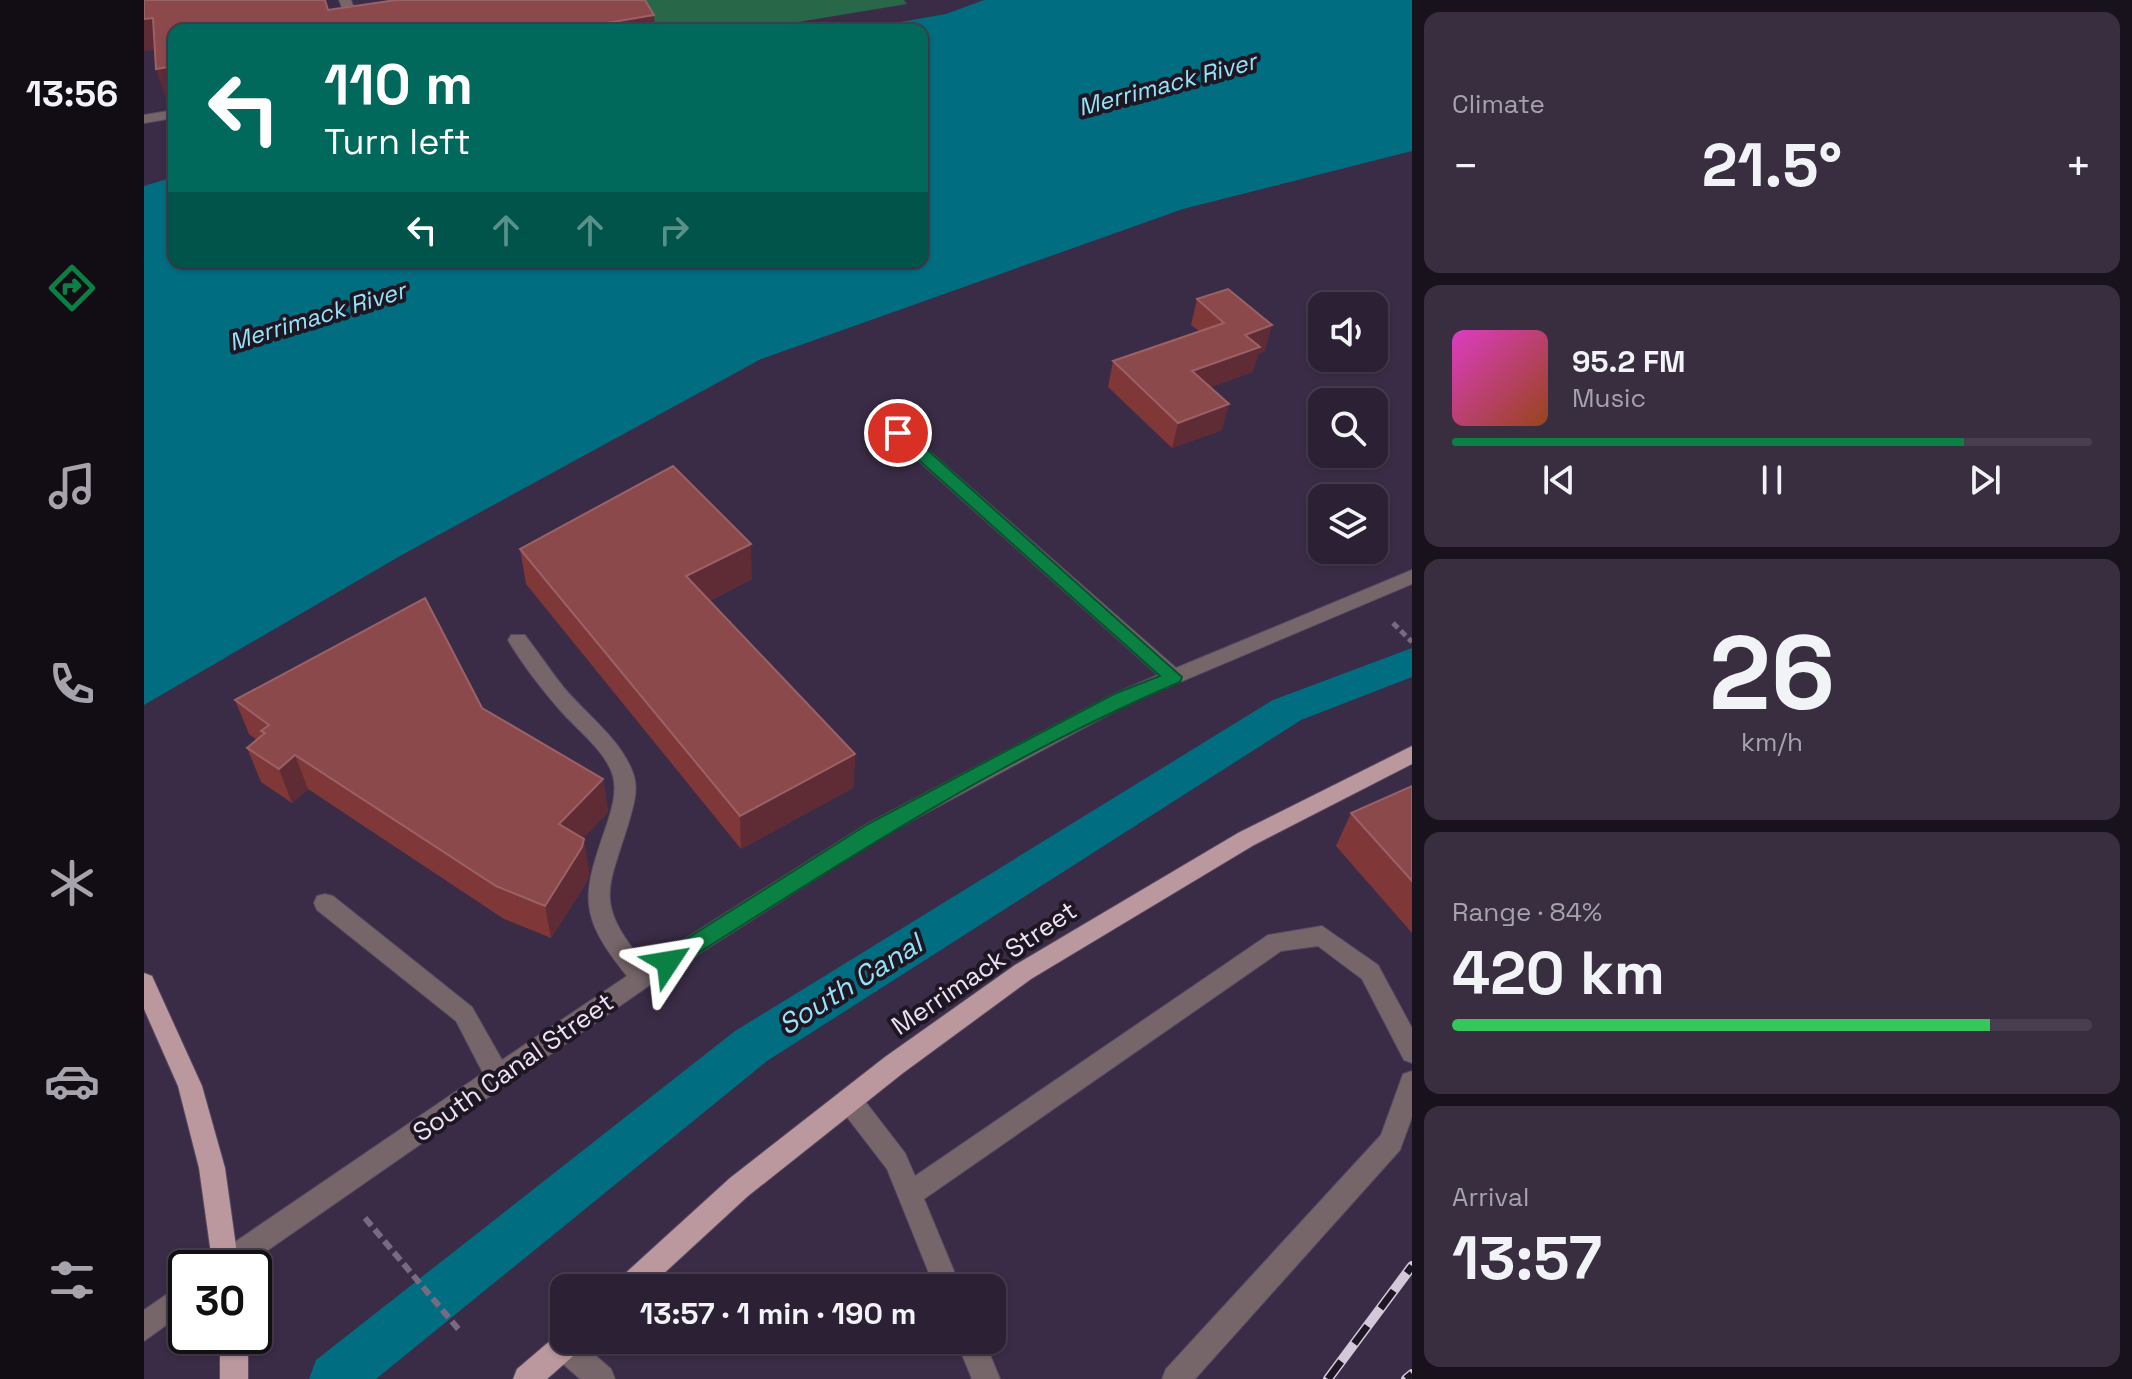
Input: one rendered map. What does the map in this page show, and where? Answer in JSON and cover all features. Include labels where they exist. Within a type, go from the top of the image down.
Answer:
[{"type":"main road","name":"Merrimack Street","points":[[643,1274],[739,1187],[849,1100],[1023,972],[1246,839],[1412,754]]},
{"type":"main road","points":[[144,983],[190,1086],[212,1168],[222,1250]]},
{"type":"main road","points":[[234,1354],[234,1379]]},
{"type":"main road","points":[[527,1379],[555,1354]]},
{"type":"street","points":[[345,0],[350,15],[361,17],[392,12]]},
{"type":"street","points":[[144,119],[168,115]]},
{"type":"street","points":[[898,433],[1173,677]]},
{"type":"street","name":"South Canal Street","points":[[247,1250],[642,978],[875,830],[1121,699],[1412,577]]},
{"type":"street","points":[[518,640],[557,693],[615,760],[624,777],[626,794],[602,863],[601,918],[642,978]]},
{"type":"street","points":[[325,903],[464,1014],[499,1078]]},
{"type":"street","points":[[910,1194],[1276,942],[1322,936],[1370,972],[1412,1052]]},
{"type":"street","points":[[1176,1379],[1391,1142],[1412,1082]]},
{"type":"street","points":[[849,1100],[896,1161],[942,1274]]},
{"type":"street","points":[[144,1327],[168,1308]]},
{"type":"street","points":[[577,1354],[601,1379]]},
{"type":"street","points":[[976,1354],[986,1379]]},
{"type":"path","points":[[1393,623],[1412,642]]},
{"type":"path","points":[[365,1218],[460,1331]]},
{"type":"green space","points":[[630,0],[904,0],[907,4],[786,24],[645,24]]},
{"type":"water","name":"Merrimack River","points":[[984,0],[1412,0],[1412,151],[1183,209],[761,359],[400,556],[144,705],[144,186],[168,179],[168,268],[928,268],[928,24],[888,24],[946,14]]},
{"type":"building","points":[[144,0],[325,0],[328,10],[396,0],[645,0],[654,15],[601,24],[168,24],[168,67],[156,69],[153,18],[144,19]]},
{"type":"building","points":[[1228,289],[1272,325],[1245,335],[1260,347],[1192,371],[1229,404],[1178,423],[1113,361],[1224,323],[1197,299]]},
{"type":"building","points":[[673,466],[751,544],[686,576],[855,754],[740,816],[520,549]]},
{"type":"building","points":[[425,598],[482,708],[603,779],[559,824],[584,839],[545,906],[496,886],[295,755],[279,769],[247,748],[265,733],[261,731],[269,725],[235,700]]},
{"type":"building","points":[[1412,786],[1412,881],[1351,813]]},
{"type":"waterway","name":"South Canal","points":[[335,1379],[751,1046],[1287,710],[1412,662]]},
{"type":"railway","points":[[1328,1379],[1412,1266]]},
{"type":"railway","points":[[1406,1379],[1412,1374]]},
{"type":"route","points":[[668,962],[875,830],[1121,699],[1173,677],[898,433]]}]
